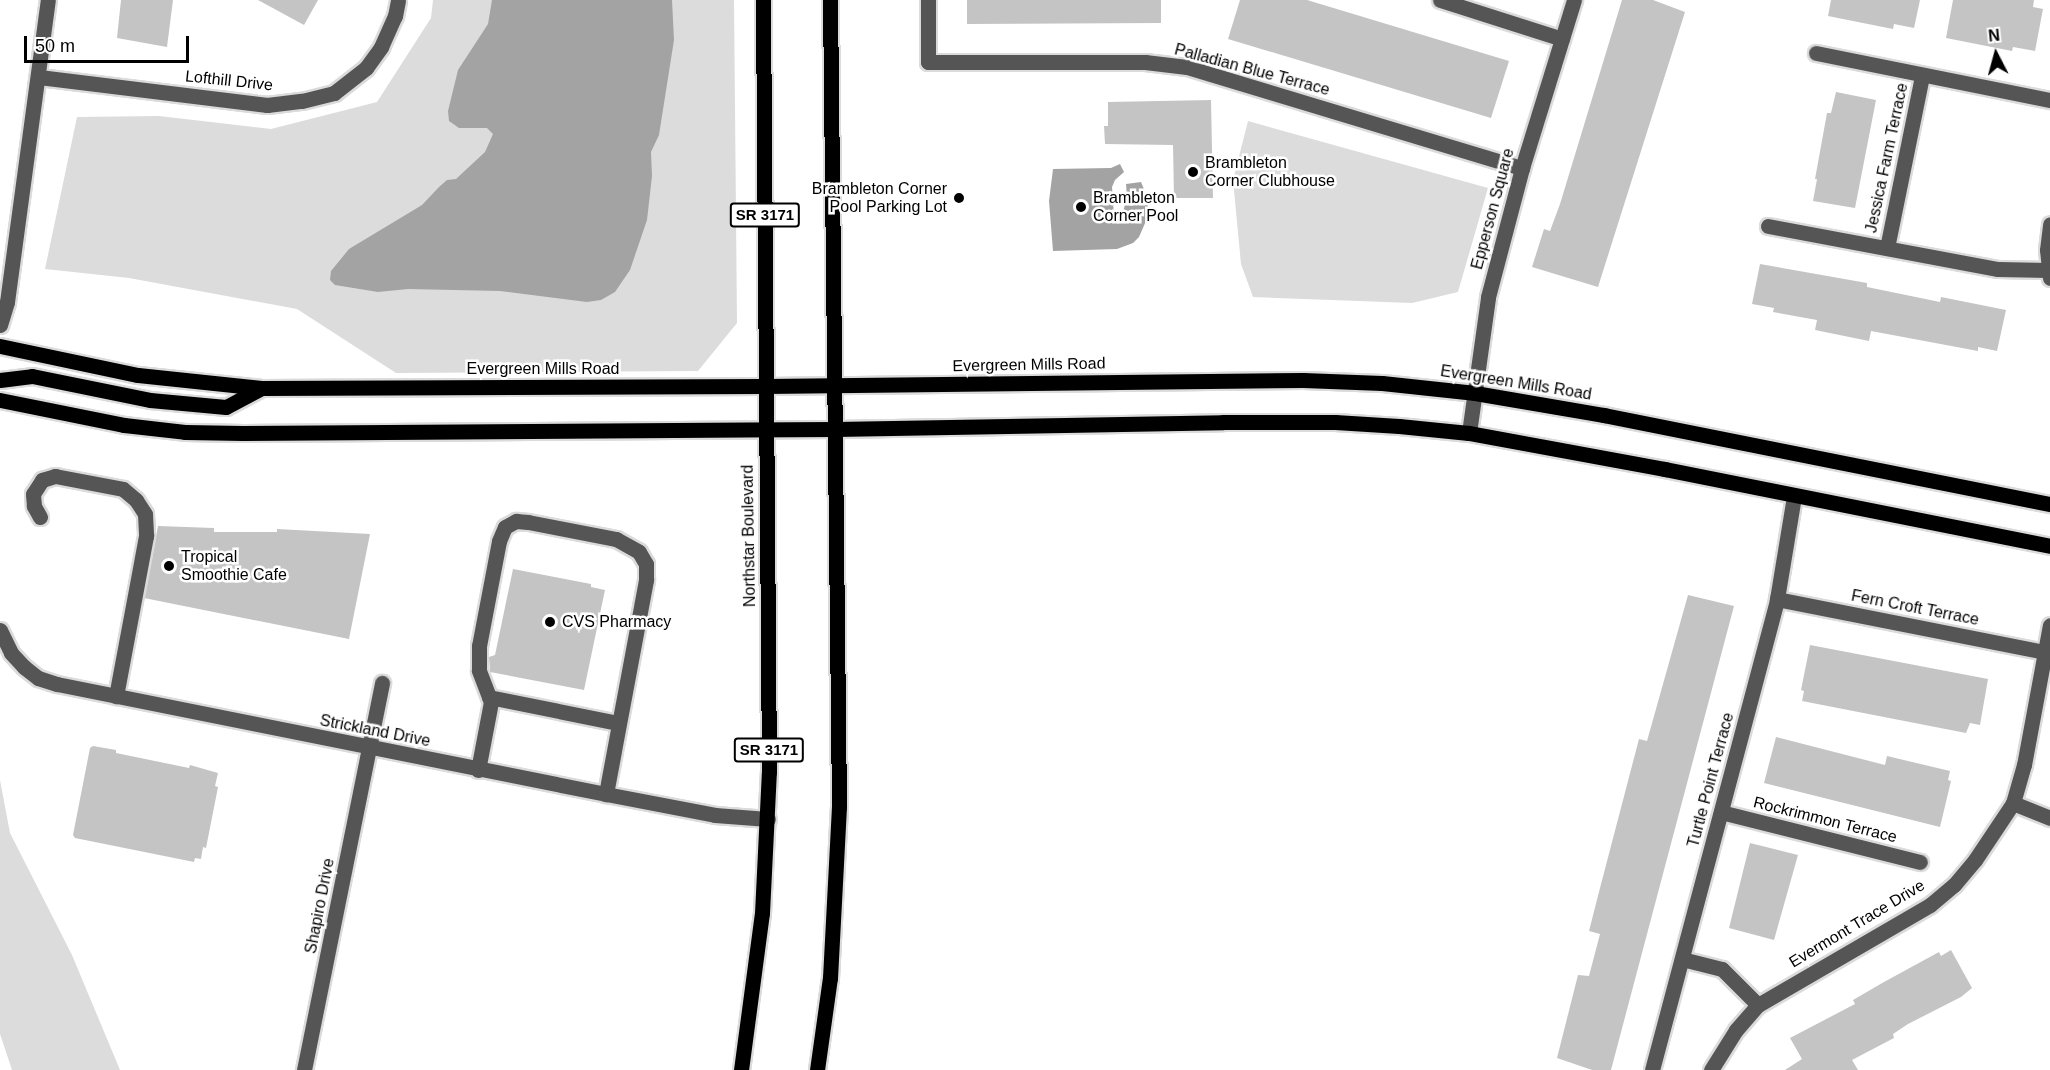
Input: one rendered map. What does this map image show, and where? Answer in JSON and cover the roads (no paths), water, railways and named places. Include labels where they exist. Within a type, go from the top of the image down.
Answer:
[{"type":"main road","name":"Northstar Boulevard","points":[[741,1070],[762,913],[768,819],[768,497],[765,429],[763,0]]},
{"type":"main road","points":[[817,1070],[830,978],[838,818],[830,0]]},
{"type":"main road","name":"Evergreen Mills Road","points":[[0,346],[138,375],[261,388],[833,386],[1303,380],[1382,382],[1475,393],[1604,415],[2050,504]]},
{"type":"main road","points":[[0,380],[32,376],[150,400],[225,407],[261,388]]},
{"type":"main road","points":[[0,400],[124,425],[184,432],[835,429],[1335,422],[1469,433],[2050,546]]},
{"type":"street","points":[[0,325],[7,302],[48,0]]},
{"type":"street","name":"Lofthill Drive","points":[[39,77],[267,105],[302,101],[334,93],[366,68],[381,47],[396,16],[398,0]]},
{"type":"street","name":"Palladian Blue Terrace","points":[[928,0],[928,62],[1145,62],[1187,67],[1522,168]]},
{"type":"street","points":[[1440,0],[1562,39]]},
{"type":"street","name":"Epperson Square","points":[[1469,433],[1488,297],[1522,168],[1574,0]]},
{"type":"street","name":"Jessica Farm Terrace","points":[[1816,53],[2050,100]]},
{"type":"street","name":"Jessica Farm Terrace","points":[[1887,248],[1922,76]]},
{"type":"street","points":[[2049,275],[2050,224]]},
{"type":"street","name":"Jessica Farm Terrace","points":[[1768,226],[1998,269],[2049,275]]},
{"type":"street","points":[[40,517],[34,506],[33,494],[42,480],[65,476],[123,489],[136,500],[145,514],[147,529],[116,696]]},
{"type":"street","name":"Turtle Point Terrace","points":[[1652,1070],[1777,599],[1794,496]]},
{"type":"street","points":[[478,770],[489,697],[479,670],[479,646],[499,541],[505,527],[516,521],[528,522],[628,544],[646,564],[646,580],[606,794]]},
{"type":"street","name":"Fern Croft Terrace","points":[[1777,599],[2045,652]]},
{"type":"street","name":"Evermont Trace Drive","points":[[1711,1070],[1730,1038],[1758,1005],[1930,905],[1953,885],[1975,860],[2013,803],[2024,765],[2050,625]]},
{"type":"street","name":"Strickland Drive","points":[[0,630],[11,653],[24,668],[38,678],[478,770],[715,815],[768,819]]},
{"type":"street","name":"Shapiro Drive","points":[[304,1070],[382,683]]},
{"type":"street","points":[[489,697],[618,723]]},
{"type":"street","points":[[2013,803],[2050,818]]},
{"type":"street","name":"Rockrimmon Terrace","points":[[1721,812],[1920,862]]},
{"type":"street","points":[[1682,959],[1722,969],[1758,1005]]},
{"type":"place","name":"Brambleton Corner Clubhouse","points":[[1193,172]]},
{"type":"place","name":"Brambleton Corner Pool Parking Lot","points":[[959,198]]},
{"type":"place","name":"Brambleton Corner Pool","points":[[1081,207]]},
{"type":"place","name":"Tropical Smoothie Cafe","points":[[169,566]]},
{"type":"place","name":"CVS Pharmacy","points":[[550,622]]}]
